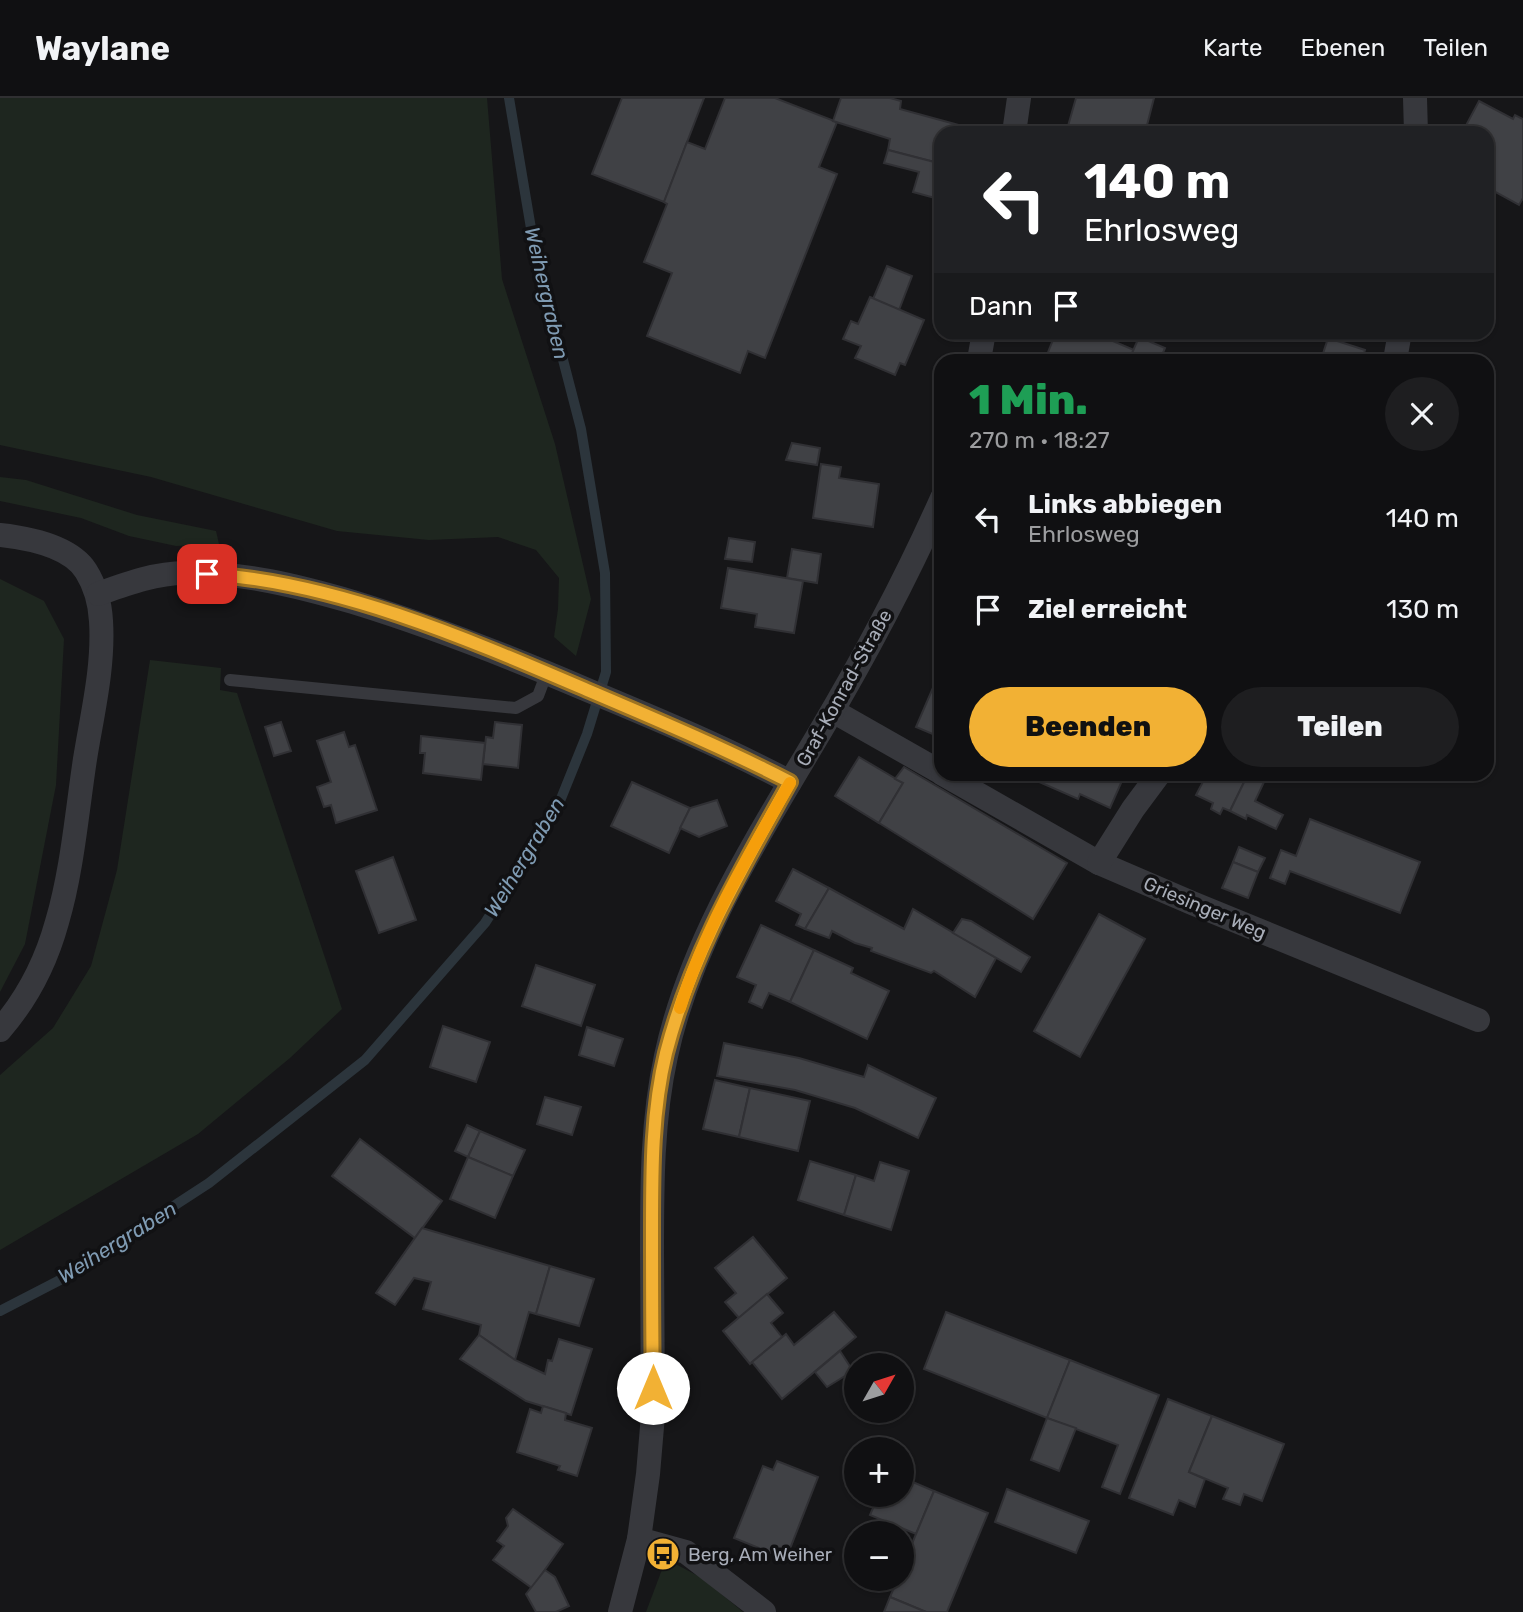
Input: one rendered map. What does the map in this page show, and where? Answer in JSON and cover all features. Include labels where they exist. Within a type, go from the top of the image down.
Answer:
[{"type":"street","points":[[1014,126],[1019,98]]},
{"type":"street","points":[[1415,98],[1416,126]]},
{"type":"street","name":"Graf-Konrad-Straße","points":[[620,1612],[639,1539],[653,1415],[652,1174],[656,1109],[666,1054],[691,972],[725,898],[833,711],[916,558],[934,516]]},
{"type":"street","points":[[0,535],[49,546],[68,554],[85,569],[98,594],[102,624],[99,669],[57,922],[38,974],[17,1010],[0,1030]]},
{"type":"street","points":[[98,594],[138,579],[184,573],[252,577],[323,594],[390,614],[558,677],[752,762],[790,782]]},
{"type":"street","name":"Griesinger Weg","points":[[833,711],[934,768]]},
{"type":"street","name":"Griesinger Weg","points":[[956,781],[1099,863],[1478,1020]]},
{"type":"street","points":[[1099,863],[1133,808],[1154,781]]},
{"type":"street","points":[[639,1539],[686,1552],[764,1612]]},
{"type":"lane","points":[[230,680],[516,708],[538,696],[558,677]]},
{"type":"shaded area","points":[[0,98],[487,98],[502,279],[555,444],[591,599],[576,656],[554,637],[559,578],[536,550],[498,537],[429,540],[337,531],[151,477],[0,445]]},
{"type":"shaded area","points":[[0,477],[26,480],[137,515],[216,531],[219,544],[176,546],[129,536],[81,518],[0,501]]},
{"type":"shaded area","points":[[0,579],[44,601],[64,639],[56,785],[25,944],[0,992]]},
{"type":"shaded area","points":[[150,660],[221,668],[220,690],[237,693],[342,1009],[290,1058],[198,1134],[0,1250],[0,1075],[53,1028],[91,966],[117,870]]},
{"type":"shaded area","points":[[666,1559],[702,1578],[743,1612],[646,1612]]},
{"type":"building","points":[[622,98],[704,98],[664,202],[592,174]]},
{"type":"building","points":[[725,98],[775,98],[837,122],[819,167],[837,174],[765,358],[748,351],[740,373],[647,336],[672,273],[644,262],[687,142],[705,149]]},
{"type":"building","points":[[841,98],[890,98],[901,101],[900,109],[962,126],[934,126],[934,162],[888,150],[890,139],[833,121]]},
{"type":"building","points":[[1076,98],[1154,98],[1147,126],[1068,126]]},
{"type":"building","points":[[1479,101],[1513,119],[1515,115],[1523,119],[1523,198],[1519,205],[1494,191],[1494,126],[1466,126]]},
{"type":"building","points":[[888,150],[934,162],[934,198],[913,192],[919,172],[884,163]]},
{"type":"building","points":[[887,266],[912,276],[899,310],[873,299]]},
{"type":"building","points":[[870,297],[924,320],[905,365],[900,363],[895,375],[855,358],[861,346],[843,339],[851,321],[858,324]]},
{"type":"building","points":[[1053,340],[1111,340],[1134,350],[1132,354],[1047,354]]},
{"type":"building","points":[[1138,340],[1146,340],[1165,348],[1162,354],[1132,354]]},
{"type":"building","points":[[1327,340],[1365,350],[1364,354],[1323,354]]},
{"type":"building","points":[[792,443],[820,448],[817,465],[786,460]]},
{"type":"building","points":[[821,464],[841,467],[839,478],[879,484],[873,527],[813,518]]},
{"type":"building","points":[[729,538],[755,542],[752,562],[725,559]]},
{"type":"building","points":[[792,549],[821,554],[817,583],[787,578]]},
{"type":"building","points":[[728,568],[803,581],[794,633],[755,627],[757,614],[721,608]]},
{"type":"building","points":[[934,685],[934,735],[916,727]]},
{"type":"building","points":[[281,722],[291,751],[274,756],[265,727]]},
{"type":"building","points":[[495,722],[522,725],[518,768],[483,764],[486,737],[493,738]]},
{"type":"building","points":[[344,732],[349,747],[355,745],[377,810],[336,823],[331,805],[324,807],[317,787],[331,782],[317,741]]},
{"type":"building","points":[[421,736],[485,743],[481,780],[423,773],[425,753],[420,753]]},
{"type":"building","points":[[859,757],[903,783],[879,823],[835,796]]},
{"type":"building","points":[[904,767],[1067,863],[1033,919],[879,823],[903,783],[895,779]]},
{"type":"building","points":[[1037,781],[1122,781],[1110,808],[1080,794],[1078,799]]},
{"type":"building","points":[[1203,781],[1245,781],[1230,811],[1223,808],[1220,814],[1211,809],[1213,803],[1196,795]]},
{"type":"building","points":[[1245,781],[1262,781],[1264,782],[1255,801],[1283,815],[1276,829],[1247,815],[1246,819],[1230,811]]},
{"type":"building","points":[[632,782],[690,808],[669,853],[611,826]]},
{"type":"building","points":[[717,800],[727,826],[699,837],[680,828],[690,808]]},
{"type":"building","points":[[1310,819],[1420,862],[1400,913],[1290,871],[1285,884],[1270,878],[1281,850],[1296,856]]},
{"type":"building","points":[[1239,847],[1265,858],[1258,872],[1233,862]]},
{"type":"building","points":[[393,857],[416,920],[379,933],[356,871]]},
{"type":"building","points":[[1233,862],[1258,872],[1248,898],[1222,888]]},
{"type":"building","points":[[793,869],[829,888],[805,929],[796,925],[801,914],[776,901]]},
{"type":"building","points":[[829,888],[904,929],[913,909],[996,958],[975,997],[934,971],[931,973],[871,951],[872,948],[832,931],[829,938],[805,929]]},
{"type":"building","points":[[1099,914],[1145,939],[1080,1057],[1034,1031]]},
{"type":"building","points":[[962,919],[971,921],[1030,957],[1021,972],[953,933]]},
{"type":"building","points":[[761,925],[814,950],[790,1002],[769,993],[762,1008],[749,1002],[756,985],[737,977]]},
{"type":"building","points":[[814,950],[853,968],[851,973],[889,991],[867,1039],[790,1002]]},
{"type":"building","points":[[536,965],[595,985],[581,1026],[522,1006]]},
{"type":"building","points":[[443,1026],[490,1042],[476,1082],[430,1067]]},
{"type":"building","points":[[587,1027],[623,1039],[614,1066],[579,1055]]},
{"type":"building","points":[[724,1043],[799,1058],[864,1077],[868,1065],[936,1098],[918,1138],[855,1108],[795,1090],[717,1076]]},
{"type":"building","points":[[715,1080],[750,1088],[739,1137],[703,1129]]},
{"type":"building","points":[[750,1088],[810,1101],[798,1151],[739,1137]]},
{"type":"building","points":[[545,1097],[581,1107],[572,1135],[537,1124]]},
{"type":"building","points":[[467,1125],[480,1131],[468,1157],[455,1151]]},
{"type":"building","points":[[480,1131],[525,1150],[513,1176],[468,1157]]},
{"type":"building","points":[[360,1139],[442,1201],[415,1238],[332,1176]]},
{"type":"building","points":[[468,1157],[513,1176],[495,1218],[450,1199]]},
{"type":"building","points":[[810,1161],[856,1175],[844,1215],[798,1200]]},
{"type":"building","points":[[880,1162],[909,1171],[891,1230],[844,1215],[856,1175],[874,1181]]},
{"type":"building","points":[[422,1228],[550,1266],[536,1314],[529,1312],[515,1360],[479,1335],[481,1325],[423,1309],[431,1282],[414,1278],[395,1305],[376,1293]]},
{"type":"building","points":[[753,1237],[787,1278],[739,1318],[725,1302],[736,1293],[715,1268]]},
{"type":"building","points":[[550,1266],[594,1279],[579,1326],[536,1314]]},
{"type":"building","points":[[767,1294],[783,1313],[771,1323],[782,1337],[750,1364],[723,1331]]},
{"type":"building","points":[[834,1312],[856,1337],[782,1399],[752,1362],[786,1334],[794,1345]]},
{"type":"building","points":[[946,1312],[1070,1360],[1047,1418],[924,1369]]},
{"type":"building","points":[[479,1335],[515,1360],[545,1374],[548,1360],[552,1361],[559,1339],[592,1349],[571,1415],[526,1401],[460,1359]]},
{"type":"building","points":[[840,1351],[844,1357],[844,1377],[827,1387],[815,1372]]},
{"type":"building","points":[[1070,1360],[1159,1395],[1120,1494],[1102,1487],[1118,1445],[1047,1418]]},
{"type":"building","points":[[1168,1399],[1212,1416],[1189,1472],[1205,1479],[1195,1507],[1179,1500],[1173,1515],[1129,1498]]},
{"type":"building","points":[[543,1406],[566,1413],[565,1420],[592,1428],[577,1476],[558,1470],[560,1466],[517,1452],[530,1409],[541,1413]]},
{"type":"building","points":[[1212,1416],[1284,1444],[1262,1501],[1244,1494],[1240,1505],[1223,1499],[1228,1488],[1189,1472]]},
{"type":"building","points":[[1047,1418],[1076,1428],[1059,1471],[1031,1460]]},
{"type":"building","points":[[777,1461],[818,1477],[786,1559],[734,1538],[763,1466],[773,1470]]},
{"type":"building","points":[[914,1483],[934,1491],[916,1534],[914,1521],[885,1521],[870,1515],[873,1507],[914,1507]]},
{"type":"building","points":[[1007,1489],[1089,1521],[1076,1553],[995,1522]]},
{"type":"building","points":[[934,1491],[988,1513],[947,1612],[926,1612],[890,1597],[893,1591],[914,1591],[914,1539]]},
{"type":"building","points":[[513,1509],[563,1544],[532,1588],[493,1560],[504,1546],[497,1541],[508,1526],[506,1518]]},
{"type":"building","points":[[545,1570],[555,1577],[569,1606],[556,1612],[536,1612],[526,1594]]},
{"type":"building","points":[[890,1597],[926,1612],[884,1612]]},
{"type":"waterway","name":"Weihergraben","points":[[0,1311],[60,1280],[209,1183],[365,1060],[485,923],[556,811],[587,734],[606,672],[605,573],[581,429],[535,252],[509,98]]},
{"type":"slow traffic","points":[[680,1008],[691,972],[725,898],[790,783]]},
{"type":"place","name":"Berg, Am Weiher","points":[[663,1554]]},
{"type":"route","points":[[207,574],[252,577],[323,594],[390,614],[520,660],[752,762],[790,782],[725,898],[691,972],[666,1054],[656,1109],[652,1174],[653,1388]]}]
